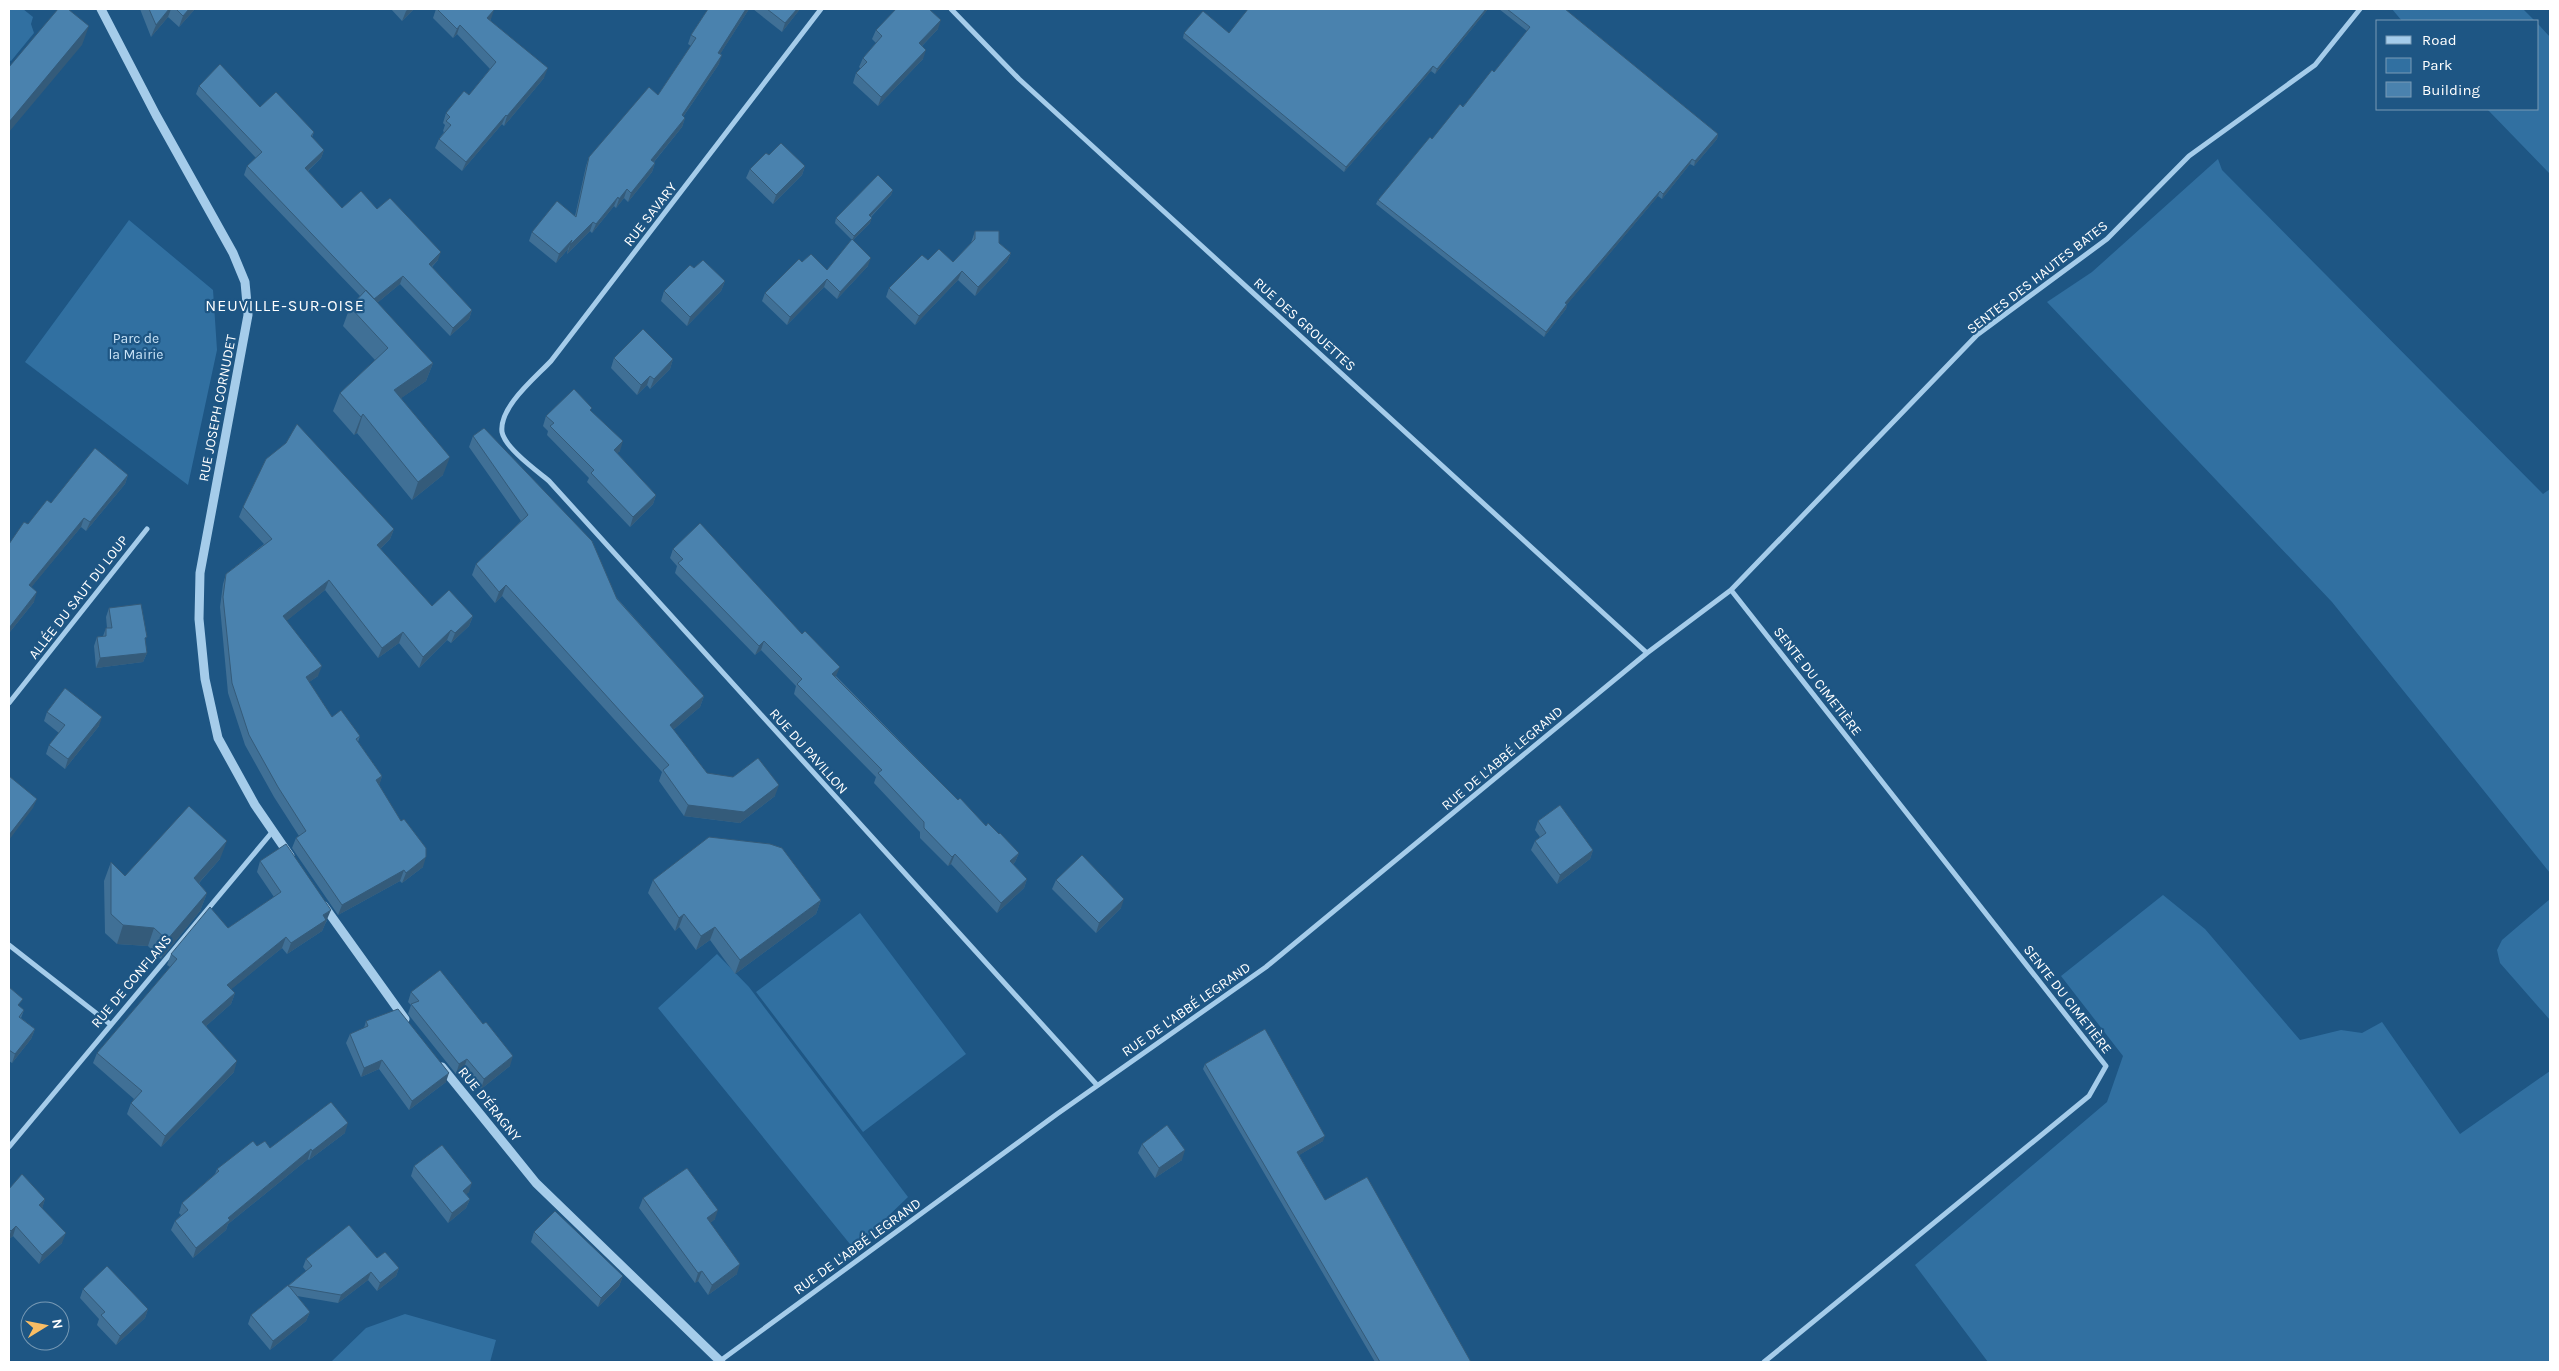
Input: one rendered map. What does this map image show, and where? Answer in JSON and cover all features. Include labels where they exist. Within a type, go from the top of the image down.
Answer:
[{"type":"street","name":"RUE JOSEPH CORNUDET","points":[[101,9],[156,115],[233,253],[243,273],[248,293],[248,316],[244,348],[200,573],[199,619],[205,679],[218,738],[241,781],[273,831]]},
{"type":"street","name":"RUE SAVARY","points":[[502,433],[503,418],[512,402],[551,361],[822,9]]},
{"type":"street","name":"RUE DES GROUETTES","points":[[951,9],[1019,79],[1647,653]]},
{"type":"street","name":"SENTES DES HAUTES BATES","points":[[1647,653],[1731,590],[1977,335],[2107,239],[2189,156],[2315,65],[2360,9]]},
{"type":"street","name":"RUE DU PAVILLON","points":[[502,433],[515,451],[556,488],[1098,1085]]},
{"type":"street","name":"ALLÉE DU SAUT DU LOUP","points":[[9,703],[147,529]]},
{"type":"street","name":"SENTE DU CIMETIÈRE","points":[[1731,590],[2106,1066],[2089,1096],[1764,1362]]},
{"type":"street","name":"RUE DE L'ABBÉ LEGRAND","points":[[721,1362],[1098,1085],[1266,967],[1647,653]]},
{"type":"street","points":[[273,831],[295,864]]},
{"type":"street","name":"RUE DE CONFLANS","points":[[9,1146],[273,831]]},
{"type":"street","points":[[318,897],[410,1026]]},
{"type":"street","points":[[9,945],[110,1024]]},
{"type":"street","name":"RUE D'ÉRAGNY","points":[[434,1056],[536,1182],[721,1362]]},
{"type":"green space","points":[[9,9],[23,9],[33,17],[31,24],[34,33],[11,61],[9,60]]},
{"type":"green space","points":[[2392,9],[2523,9],[2534,20],[2401,20]]},
{"type":"green space","points":[[2539,25],[2550,37],[2550,174],[2488,110],[2539,110]]},
{"type":"green space","points":[[2218,159],[2222,170],[2543,494],[2550,489],[2550,873],[2332,602],[2047,302],[2092,272]]},
{"type":"green space","name":"Parc de la Mairie","points":[[129,220],[213,290],[217,350],[188,485],[25,362]]},
{"type":"green space","points":[[2163,895],[2205,929],[2300,1040],[2341,1030],[2362,1033],[2382,1022],[2460,1134],[2550,1071],[2550,1362],[1988,1362],[1915,1265],[2107,1102],[2123,1056],[2061,976]]},
{"type":"green space","points":[[2550,899],[2550,1020],[2500,963],[2497,950],[2502,940]]},
{"type":"green space","points":[[860,913],[966,1054],[863,1132],[756,992]]},
{"type":"green space","points":[[717,954],[749,987],[908,1197],[854,1249],[658,1008]]},
{"type":"green space","points":[[405,1314],[496,1340],[490,1362],[331,1362],[366,1328]]},
{"type":"building","points":[[58,9],[68,9],[89,26],[9,122],[9,67]]},
{"type":"building","points":[[149,9],[169,9],[156,25]]},
{"type":"building","points":[[176,9],[189,9],[183,16]]},
{"type":"building","points":[[437,9],[493,9],[487,18],[548,68],[466,162],[439,139],[451,125],[446,121],[450,117],[446,113],[464,91],[469,95],[496,62],[460,25],[457,29]]},
{"type":"building","points":[[708,9],[746,9],[718,53],[722,55],[682,115],[685,118],[651,160],[655,163],[631,193],[627,189],[596,224],[593,222],[559,254],[532,232],[557,201],[576,217],[589,157],[649,87],[658,95],[696,38],[691,35]]},
{"type":"building","points":[[767,9],[797,9],[785,23]]},
{"type":"building","points":[[896,9],[929,9],[941,20],[919,43],[926,50],[881,97],[856,73],[867,62],[863,58],[882,36],[876,30]]},
{"type":"building","points":[[1248,9],[1486,9],[1437,69],[1433,66],[1346,167],[1184,33],[1203,11],[1229,33]]},
{"type":"building","points":[[1507,9],[1565,9],[1718,134],[1695,161],[1692,159],[1663,194],[1660,191],[1565,303],[1567,304],[1546,332],[1378,200],[1430,137],[1432,139],[1460,104],[1463,107],[1492,70],[1494,72],[1530,27]]},
{"type":"building","points":[[220,64],[260,107],[276,92],[314,132],[311,136],[324,150],[305,168],[342,208],[361,191],[377,209],[390,198],[441,252],[429,264],[472,310],[453,328],[403,276],[374,299],[247,166],[262,152],[199,86]]},
{"type":"building","points":[[781,143],[805,166],[776,195],[750,169],[766,153],[769,155]]},
{"type":"building","points":[[878,175],[893,190],[869,215],[872,218],[854,236],[836,218]]},
{"type":"building","points":[[975,231],[999,231],[999,243],[1011,253],[978,287],[962,271],[919,316],[889,288],[922,255],[928,260],[939,249],[953,262],[975,239]]},
{"type":"building","points":[[852,239],[871,258],[840,292],[827,279],[790,317],[765,293],[799,259],[802,262],[811,254],[827,270]]},
{"type":"building","points":[[703,260],[725,281],[690,317],[664,291],[690,265],[694,268]]},
{"type":"building","points":[[366,290],[433,363],[394,390],[450,457],[418,482],[363,414],[361,417],[340,393],[388,348],[350,307]]},
{"type":"building","points":[[643,329],[673,359],[654,379],[650,376],[641,385],[614,358]]},
{"type":"building","points":[[574,389],[592,408],[590,410],[623,441],[614,450],[656,495],[633,517],[591,473],[594,470],[550,426],[554,423],[546,416]]},
{"type":"building","points":[[297,424],[394,529],[377,545],[432,606],[449,590],[473,616],[455,633],[451,630],[423,657],[403,632],[382,648],[329,580],[283,616],[322,666],[306,677],[332,717],[341,710],[360,736],[356,739],[382,776],[376,780],[401,821],[404,819],[426,848],[426,857],[406,873],[404,870],[342,905],[296,838],[306,831],[278,787],[249,735],[232,683],[223,597],[226,574],[272,539],[243,507],[266,459],[286,443]]},
{"type":"building","points":[[484,428],[592,541],[617,599],[704,696],[670,725],[707,773],[733,777],[758,758],[779,785],[744,812],[688,805],[663,770],[669,765],[506,585],[499,592],[476,564],[528,515],[473,436]]},
{"type":"building","points":[[95,448],[128,475],[90,522],[84,518],[29,585],[37,592],[9,628],[9,544],[24,522],[28,524],[47,500],[51,503]]},
{"type":"building","points":[[700,523],[802,634],[805,631],[840,667],[832,674],[958,800],[960,798],[986,826],[988,823],[1019,853],[1010,861],[1027,879],[1001,903],[955,854],[952,857],[924,828],[924,822],[878,773],[882,770],[797,684],[802,679],[764,641],[759,646],[678,563],[683,559],[673,549]]},
{"type":"building","points":[[141,604],[147,637],[145,638],[147,653],[100,658],[97,637],[106,636],[106,628],[112,628],[109,608]]},
{"type":"building","points":[[65,688],[102,717],[68,759],[49,745],[65,725],[47,712]]},
{"type":"building","points":[[9,776],[37,799],[9,835]]},
{"type":"building","points":[[1560,805],[1593,850],[1560,875],[1535,841],[1546,833],[1538,821]]},
{"type":"building","points":[[189,806],[227,841],[194,878],[207,893],[167,940],[154,928],[123,925],[111,914],[111,862],[125,876]]},
{"type":"building","points":[[709,837],[770,844],[782,848],[821,900],[740,960],[715,927],[701,936],[684,914],[679,918],[653,880]]},
{"type":"building","points":[[286,844],[331,910],[323,915],[326,920],[291,943],[286,937],[227,985],[235,993],[202,1022],[237,1061],[165,1136],[131,1103],[142,1091],[97,1053],[177,959],[171,954],[210,907],[228,928],[281,892],[260,861]]},
{"type":"building","points":[[1082,855],[1124,899],[1099,923],[1056,880]]},
{"type":"building","points":[[440,970],[483,1024],[486,1022],[513,1056],[484,1079],[467,1059],[459,1064],[411,1004],[419,1001],[411,992]]},
{"type":"building","points":[[9,987],[23,999],[18,1005],[24,1010],[19,1017],[35,1029],[15,1054],[9,1050]]},
{"type":"building","points":[[398,1009],[449,1073],[412,1101],[382,1060],[364,1068],[350,1034],[368,1026],[366,1021]]},
{"type":"building","points":[[1265,1029],[1325,1136],[1297,1152],[1325,1200],[1367,1177],[1471,1362],[1380,1362],[1205,1064]]},
{"type":"building","points":[[331,1102],[348,1123],[312,1151],[311,1149],[228,1218],[230,1220],[196,1248],[175,1221],[188,1210],[182,1203],[219,1171],[217,1169],[253,1141],[257,1146],[265,1141],[270,1148]]},
{"type":"building","points":[[1167,1125],[1185,1150],[1159,1168],[1142,1144]]},
{"type":"building","points":[[442,1145],[472,1183],[463,1191],[470,1199],[452,1213],[414,1166]]},
{"type":"building","points":[[687,1168],[718,1210],[707,1218],[740,1264],[712,1285],[702,1271],[698,1273],[643,1198]]},
{"type":"building","points":[[22,1174],[45,1199],[39,1205],[66,1233],[42,1255],[16,1226],[11,1231],[9,1229],[9,1189]]},
{"type":"building","points":[[555,1211],[623,1276],[601,1298],[534,1232]]},
{"type":"building","points":[[349,1225],[377,1258],[385,1252],[399,1268],[380,1283],[371,1272],[341,1295],[288,1286],[312,1266],[306,1259]]},
{"type":"building","points":[[107,1266],[148,1309],[120,1336],[101,1315],[105,1312],[83,1289]]},
{"type":"building","points":[[288,1285],[310,1312],[273,1341],[251,1315]]},
{"type":"district","name":"NEUVILLE-SUR-OISE","points":[[285,305]]}]
